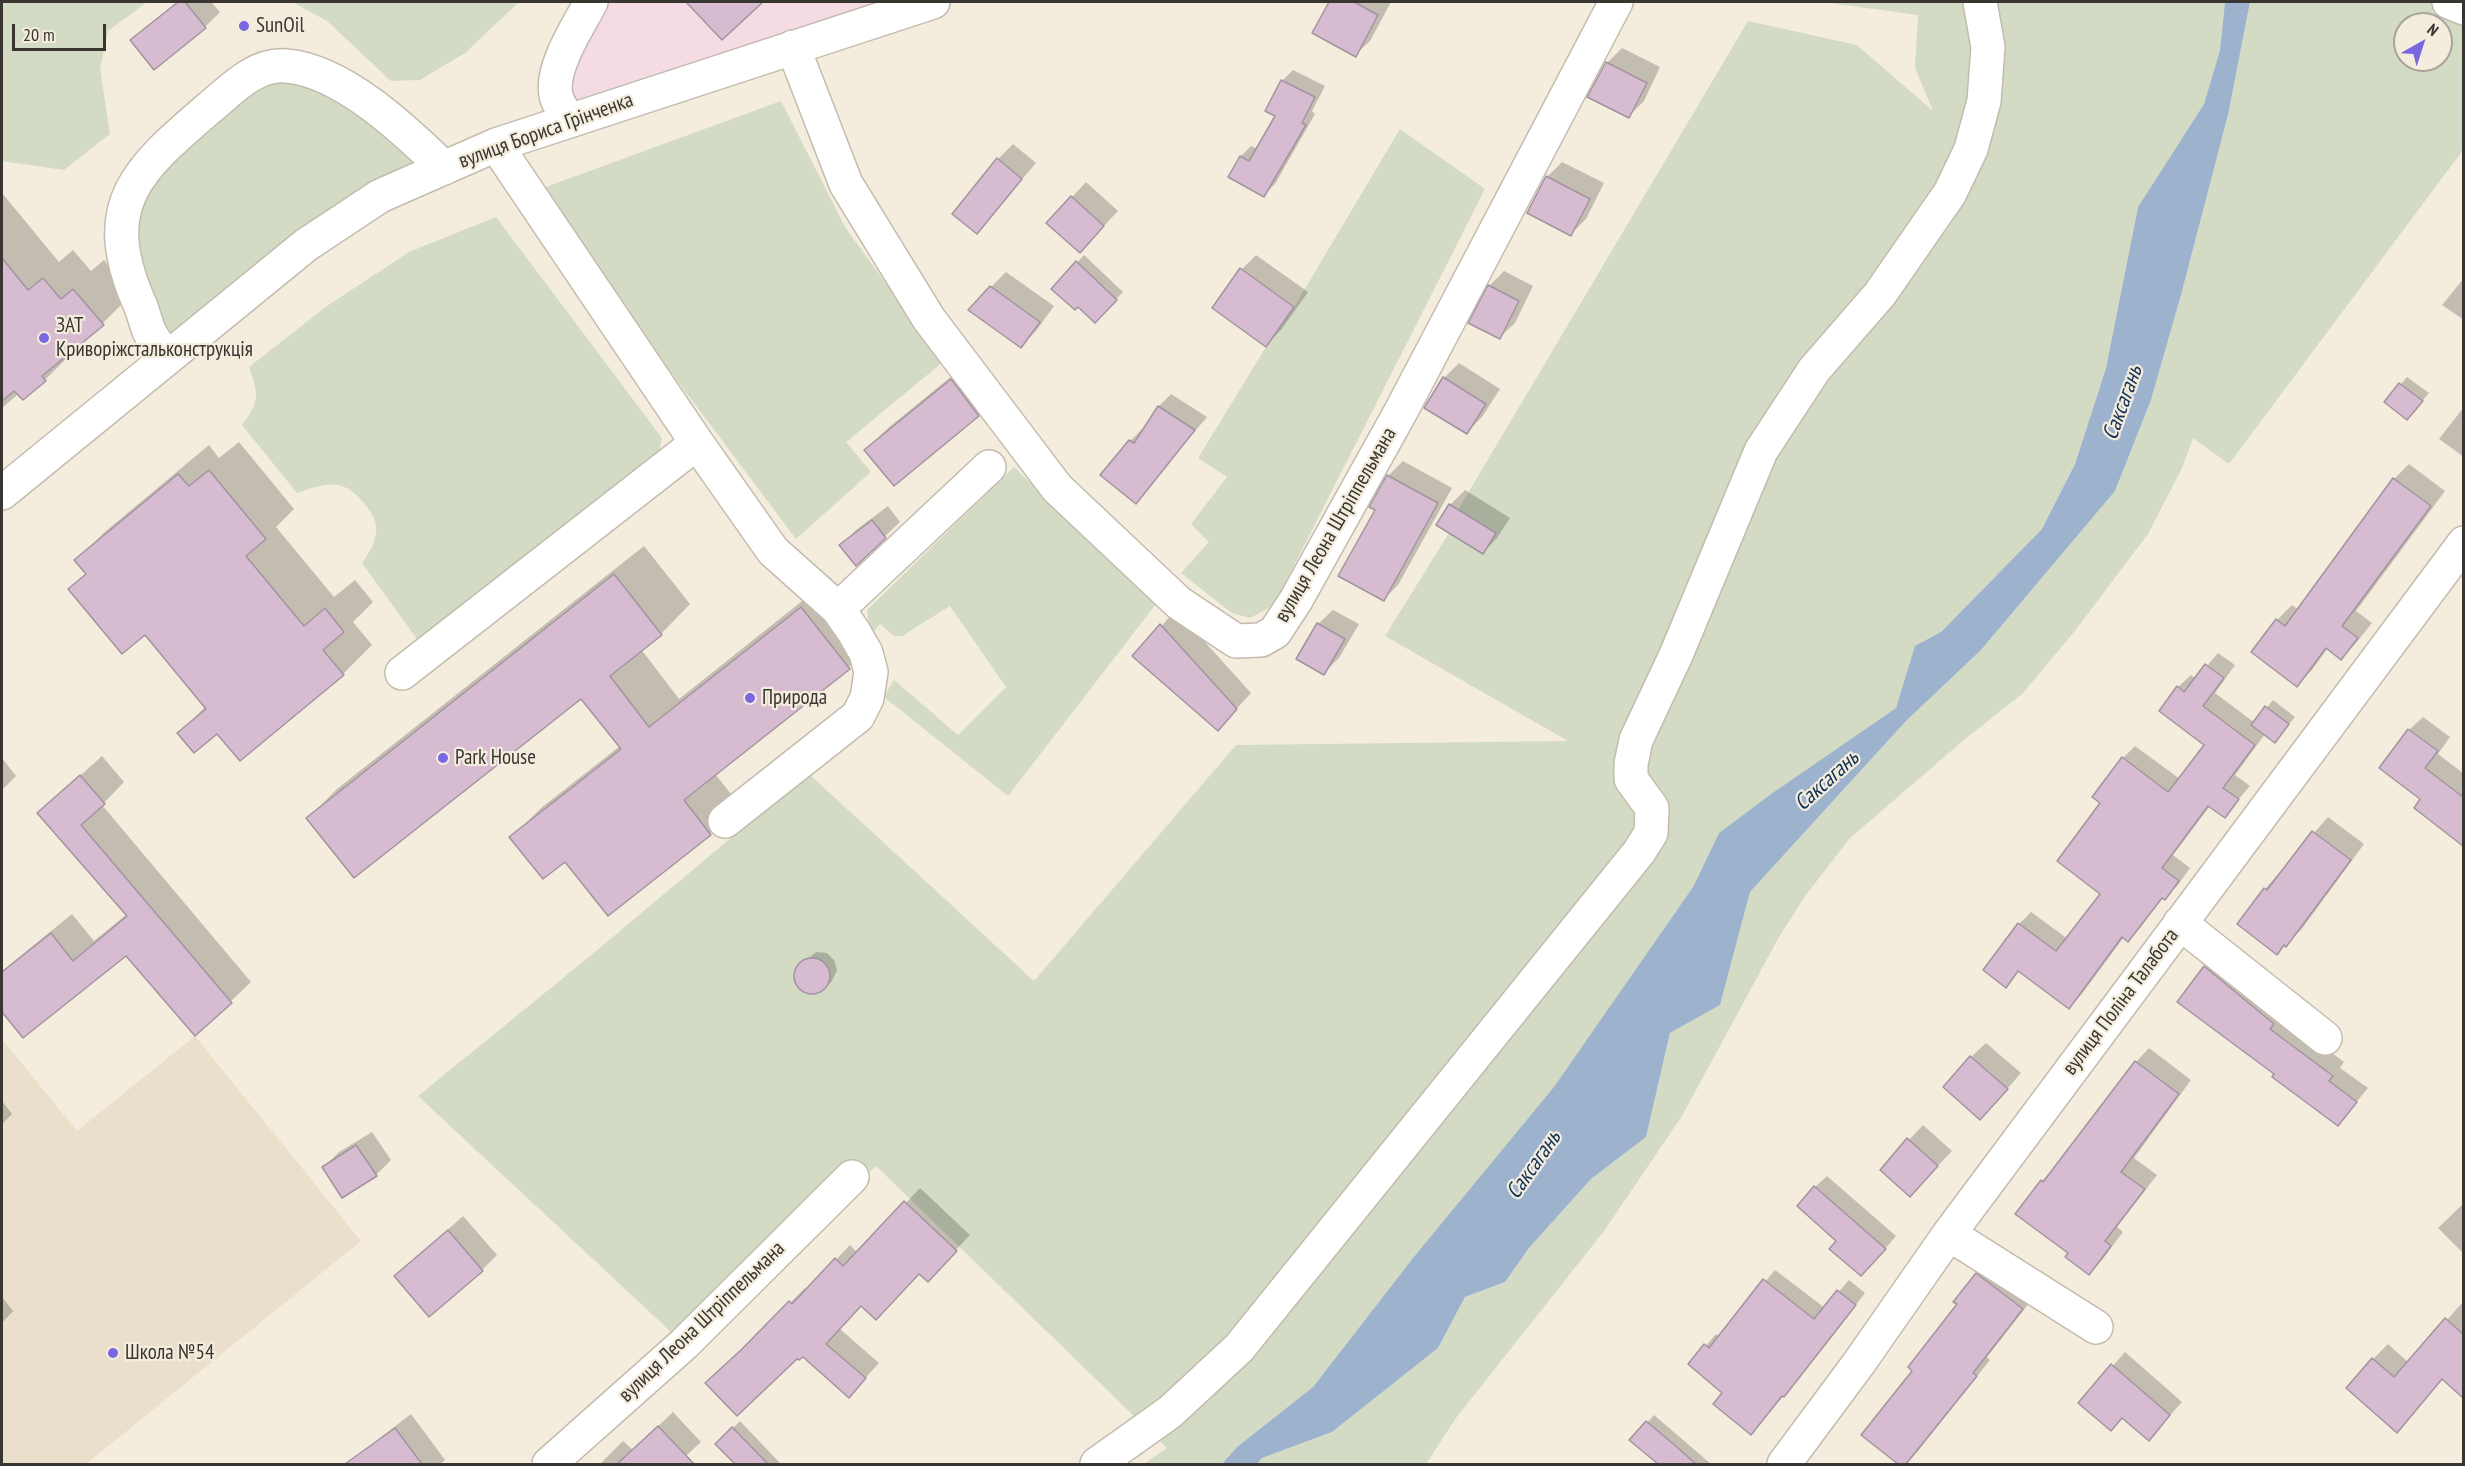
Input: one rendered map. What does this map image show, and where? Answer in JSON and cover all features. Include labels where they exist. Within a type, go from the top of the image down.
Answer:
[{"type":"street","points":[[569,121],[555,95],[557,75],[569,42],[591,2]]},
{"type":"street","name":"вулиця Бориса Грінченка","points":[[2,493],[306,244],[380,196],[496,144],[933,2]]},
{"type":"street","name":"вулиця Леона Штріппельмана","points":[[793,47],[846,183],[929,319],[1057,488],[1179,603],[1236,641],[1261,640],[1275,632],[1296,600],[1400,413],[1616,2]]},
{"type":"street","points":[[1097,1464],[1170,1412],[1239,1348],[1611,888],[1652,833],[1652,808],[1631,779],[1631,764],[1636,740],[1676,655],[1761,451],[1814,370],[1880,294],[1950,193],[1971,148],[1984,101],[1988,47],[1980,2]]},
{"type":"street","points":[[2449,2],[2463,8]]},
{"type":"street","points":[[166,357],[149,332],[123,259],[121,235],[124,207],[142,173],[164,147],[242,81],[263,69],[284,66],[308,70],[335,82],[400,125],[444,168]]},
{"type":"street","points":[[496,144],[697,444],[773,551],[838,609],[866,653],[871,672],[867,698],[858,716],[725,821]]},
{"type":"street","points":[[402,673],[697,444]]},
{"type":"street","points":[[838,609],[989,467]]},
{"type":"street","name":"вулиця Поліна Талабота","points":[[1784,1464],[1859,1363],[1949,1234],[2463,543]]},
{"type":"street","points":[[2180,923],[2325,1038]]},
{"type":"street","name":"вулиця Леона Штріппельмана","points":[[549,1464],[684,1344],[852,1177]]},
{"type":"street","points":[[1949,1234],[2096,1327]]},
{"type":"shaded area","points":[[591,2],[933,2],[569,121],[557,75]]},
{"type":"shaded area","name":"Школа №54","points":[[195,1036],[361,1241],[86,1464],[2,1464],[2,1039],[77,1131]]},
{"type":"green space","points":[[2,2],[147,2],[108,31],[100,69],[110,134],[64,170],[2,161]]},
{"type":"green space","points":[[292,2],[519,2],[465,53],[420,80],[391,81],[327,21]]},
{"type":"green space","points":[[1822,2],[2225,2],[2220,50],[2204,104],[2138,207],[2106,368],[2075,464],[2042,529],[1941,632],[1916,647],[1896,708],[1771,794],[1719,833],[1693,887],[1555,1087],[1413,1258],[1313,1387],[1237,1447],[1222,1464],[1144,1464],[1167,1448],[876,1166],[684,1344],[418,1096],[595,952],[808,773],[1034,981],[1236,745],[1568,741],[1385,636],[1449,533],[1483,554],[1496,534],[1458,510],[1748,21],[1857,45],[1933,111],[1915,68],[1918,15]]},
{"type":"green space","points":[[2250,2],[2463,2],[2463,150],[2229,464],[2193,438],[2182,468],[2148,534],[2074,632],[2022,694],[1964,740],[1850,838],[1806,895],[1779,937],[1682,1116],[1604,1231],[1456,1418],[1426,1464],[1257,1464],[1262,1458],[1332,1432],[1438,1348],[1465,1297],[1505,1282],[1529,1248],[1591,1179],[1646,1137],[1670,1033],[1720,1005],[1750,892],[1906,721],[1981,650],[2115,491],[2151,400],[2228,115]]},
{"type":"green space","points":[[284,65],[444,168],[166,357],[131,282],[142,173]]},
{"type":"green space","points":[[781,101],[845,227],[943,362],[846,442],[871,472],[796,539],[535,191]]},
{"type":"green space","points":[[1400,129],[1485,189],[1274,605],[1250,618],[1232,613],[1181,573],[1209,542],[1191,524],[1227,477],[1198,458],[1266,347],[1294,307]]},
{"type":"green space","points":[[496,217],[662,438],[659,452],[651,464],[417,639],[362,563],[372,546],[376,532],[376,524],[369,509],[352,491],[338,485],[322,486],[297,493],[242,425],[256,397],[249,367],[327,306],[409,252]]},
{"type":"green space","points":[[1014,467],[1156,604],[1008,796],[884,697],[894,680],[958,735],[1006,687],[950,606],[902,636],[894,636],[880,624],[870,636],[867,610]]},
{"type":"water","name":"Саксагань","points":[[2225,2],[2250,2],[2228,115],[2151,400],[2115,491],[1981,650],[1906,721],[1750,892],[1720,1005],[1670,1033],[1646,1137],[1591,1179],[1529,1248],[1505,1282],[1465,1297],[1438,1348],[1332,1432],[1262,1458],[1257,1464],[1222,1464],[1237,1447],[1313,1387],[1413,1258],[1554,1087],[1693,887],[1719,833],[1771,794],[1896,708],[1915,646],[1941,632],[2042,529],[2075,464],[2106,368],[2138,207],[2204,104],[2220,50]]},
{"type":"building","points":[[178,2],[185,2],[206,28],[154,70],[130,40]]},
{"type":"building","points":[[686,2],[763,2],[722,40]]},
{"type":"building","points":[[1329,2],[1354,2],[1378,15],[1356,57],[1312,33]]},
{"type":"building","points":[[1606,62],[1647,83],[1629,118],[1587,97]]},
{"type":"building","points":[[1281,80],[1315,97],[1302,123],[1306,125],[1264,197],[1228,177],[1240,156],[1249,161],[1275,116],[1265,111]]},
{"type":"building","points":[[997,158],[1022,179],[977,234],[952,214]]},
{"type":"building","points":[[1546,176],[1590,199],[1571,236],[1527,213]]},
{"type":"building","points":[[1071,196],[1104,226],[1080,253],[1046,223]]},
{"type":"building","name":"ЗАТ Криворіжстальконструкція","points":[[2,258],[28,290],[43,278],[61,299],[73,289],[104,325],[42,376],[46,381],[23,400],[14,391],[2,401]]},
{"type":"building","points":[[1076,261],[1117,300],[1095,323],[1078,307],[1075,310],[1051,289]]},
{"type":"building","points":[[1240,268],[1294,307],[1266,347],[1212,308]]},
{"type":"building","points":[[1488,285],[1519,301],[1500,339],[1468,323]]},
{"type":"building","points":[[990,286],[1040,322],[1021,348],[968,310]]},
{"type":"building","points":[[1443,377],[1486,404],[1467,434],[1424,408]]},
{"type":"building","points":[[951,379],[979,416],[894,486],[864,450]]},
{"type":"building","points":[[2399,383],[2423,401],[2407,420],[2384,402]]},
{"type":"building","points":[[1158,406],[1195,430],[1136,504],[1100,475],[1129,440],[1134,443]]},
{"type":"building","points":[[209,470],[266,539],[246,556],[304,626],[325,608],[344,632],[323,650],[344,675],[240,761],[217,734],[194,753],[177,733],[206,709],[145,635],[122,654],[68,589],[86,574],[74,560],[178,474],[189,486]]},
{"type":"building","points":[[1387,475],[1438,503],[1384,601],[1338,576],[1375,510],[1369,507]]},
{"type":"building","points":[[2393,478],[2431,506],[2342,626],[2358,638],[2341,660],[2326,648],[2297,687],[2251,652],[2276,619],[2285,626]]},
{"type":"building","points":[[1449,504],[1496,533],[1483,554],[1436,525]]},
{"type":"building","points":[[872,520],[886,538],[856,566],[839,545]]},
{"type":"building","points":[[614,574],[662,635],[610,676],[649,727],[801,607],[850,669],[684,800],[711,835],[608,916],[565,862],[543,879],[509,837],[621,749],[581,699],[354,878],[306,818]]},
{"type":"building","points":[[1317,623],[1345,639],[1324,675],[1296,659]]},
{"type":"building","points":[[1160,624],[1237,709],[1218,731],[1132,656]]},
{"type":"building","points":[[2205,664],[2224,678],[2203,706],[2255,745],[2223,788],[2239,799],[2225,818],[2208,806],[2162,868],[2179,881],[2165,900],[2162,898],[2128,942],[2122,937],[2069,1009],[2018,971],[2006,988],[1983,970],[2018,923],[2056,951],[2100,894],[2057,861],[2100,803],[2092,797],[2122,757],[2168,792],[2204,745],[2159,711],[2177,686],[2184,692]]},
{"type":"building","points":[[2265,706],[2289,724],[2275,743],[2251,725]]},
{"type":"building","points":[[2408,729],[2438,751],[2425,768],[2463,797],[2463,846],[2414,808],[2420,799],[2379,768]]},
{"type":"building","points":[[80,775],[105,804],[81,825],[232,1003],[195,1036],[126,956],[23,1038],[2,1012],[2,972],[51,933],[73,961],[127,916],[37,813]]},
{"type":"building","points":[[2312,831],[2351,860],[2286,947],[2284,945],[2277,955],[2237,924],[2264,888],[2267,890]]},
{"type":"building","points":[[812,958],[825,963],[830,976],[825,989],[812,994],[799,989],[794,976],[799,963]]},
{"type":"building","points":[[2204,966],[2274,1024],[2270,1029],[2333,1076],[2329,1081],[2357,1102],[2338,1126],[2272,1077],[2274,1074],[2177,1002]]},
{"type":"building","points":[[1970,1056],[2008,1089],[1980,1120],[1943,1087]]},
{"type":"building","points":[[2135,1061],[2179,1094],[2121,1172],[2145,1189],[2105,1241],[2111,1246],[2089,1275],[2065,1257],[2068,1253],[2015,1214],[2041,1180],[2043,1182]]},
{"type":"building","points":[[1907,1138],[1938,1166],[1910,1197],[1880,1170]]},
{"type":"building","points":[[356,1145],[377,1176],[342,1198],[322,1167]]},
{"type":"building","points":[[1814,1186],[1886,1249],[1861,1276],[1829,1249],[1836,1241],[1797,1206]]},
{"type":"building","points":[[904,1201],[957,1251],[928,1282],[919,1274],[876,1320],[861,1306],[826,1344],[866,1378],[849,1398],[803,1357],[797,1359],[737,1416],[705,1383],[789,1301],[792,1304],[835,1258],[843,1266]]},
{"type":"building","points":[[448,1230],[483,1271],[429,1317],[394,1276]]},
{"type":"building","points":[[1976,1273],[2023,1309],[1973,1373],[1977,1376],[1906,1464],[1898,1464],[1861,1435],[1912,1371],[1908,1367],[1957,1304],[1953,1302]]},
{"type":"building","points":[[1763,1279],[1814,1319],[1837,1290],[1856,1305],[1751,1435],[1713,1404],[1722,1393],[1688,1364],[1704,1344],[1709,1348]]},
{"type":"building","points":[[2445,1318],[2463,1334],[2463,1398],[2442,1379],[2397,1433],[2346,1388],[2372,1358],[2394,1377]]},
{"type":"building","points":[[2111,1364],[2170,1415],[2149,1441],[2122,1418],[2111,1431],[2078,1403]]},
{"type":"building","points":[[1646,1421],[1696,1464],[1658,1464],[1629,1440]]},
{"type":"building","points":[[658,1426],[694,1464],[617,1464]]},
{"type":"building","points":[[732,1427],[768,1464],[735,1464],[715,1444]]},
{"type":"building","points":[[395,1428],[422,1464],[345,1464]]},
{"type":"place","name":"SunOil","points":[[244,26]]},
{"type":"place","name":"ЗАТ Криворіжстальконструкція","points":[[44,338]]},
{"type":"place","name":"Природа","points":[[750,698]]},
{"type":"place","name":"Park House","points":[[443,758]]},
{"type":"place","name":"Школа №54","points":[[113,1353]]}]
